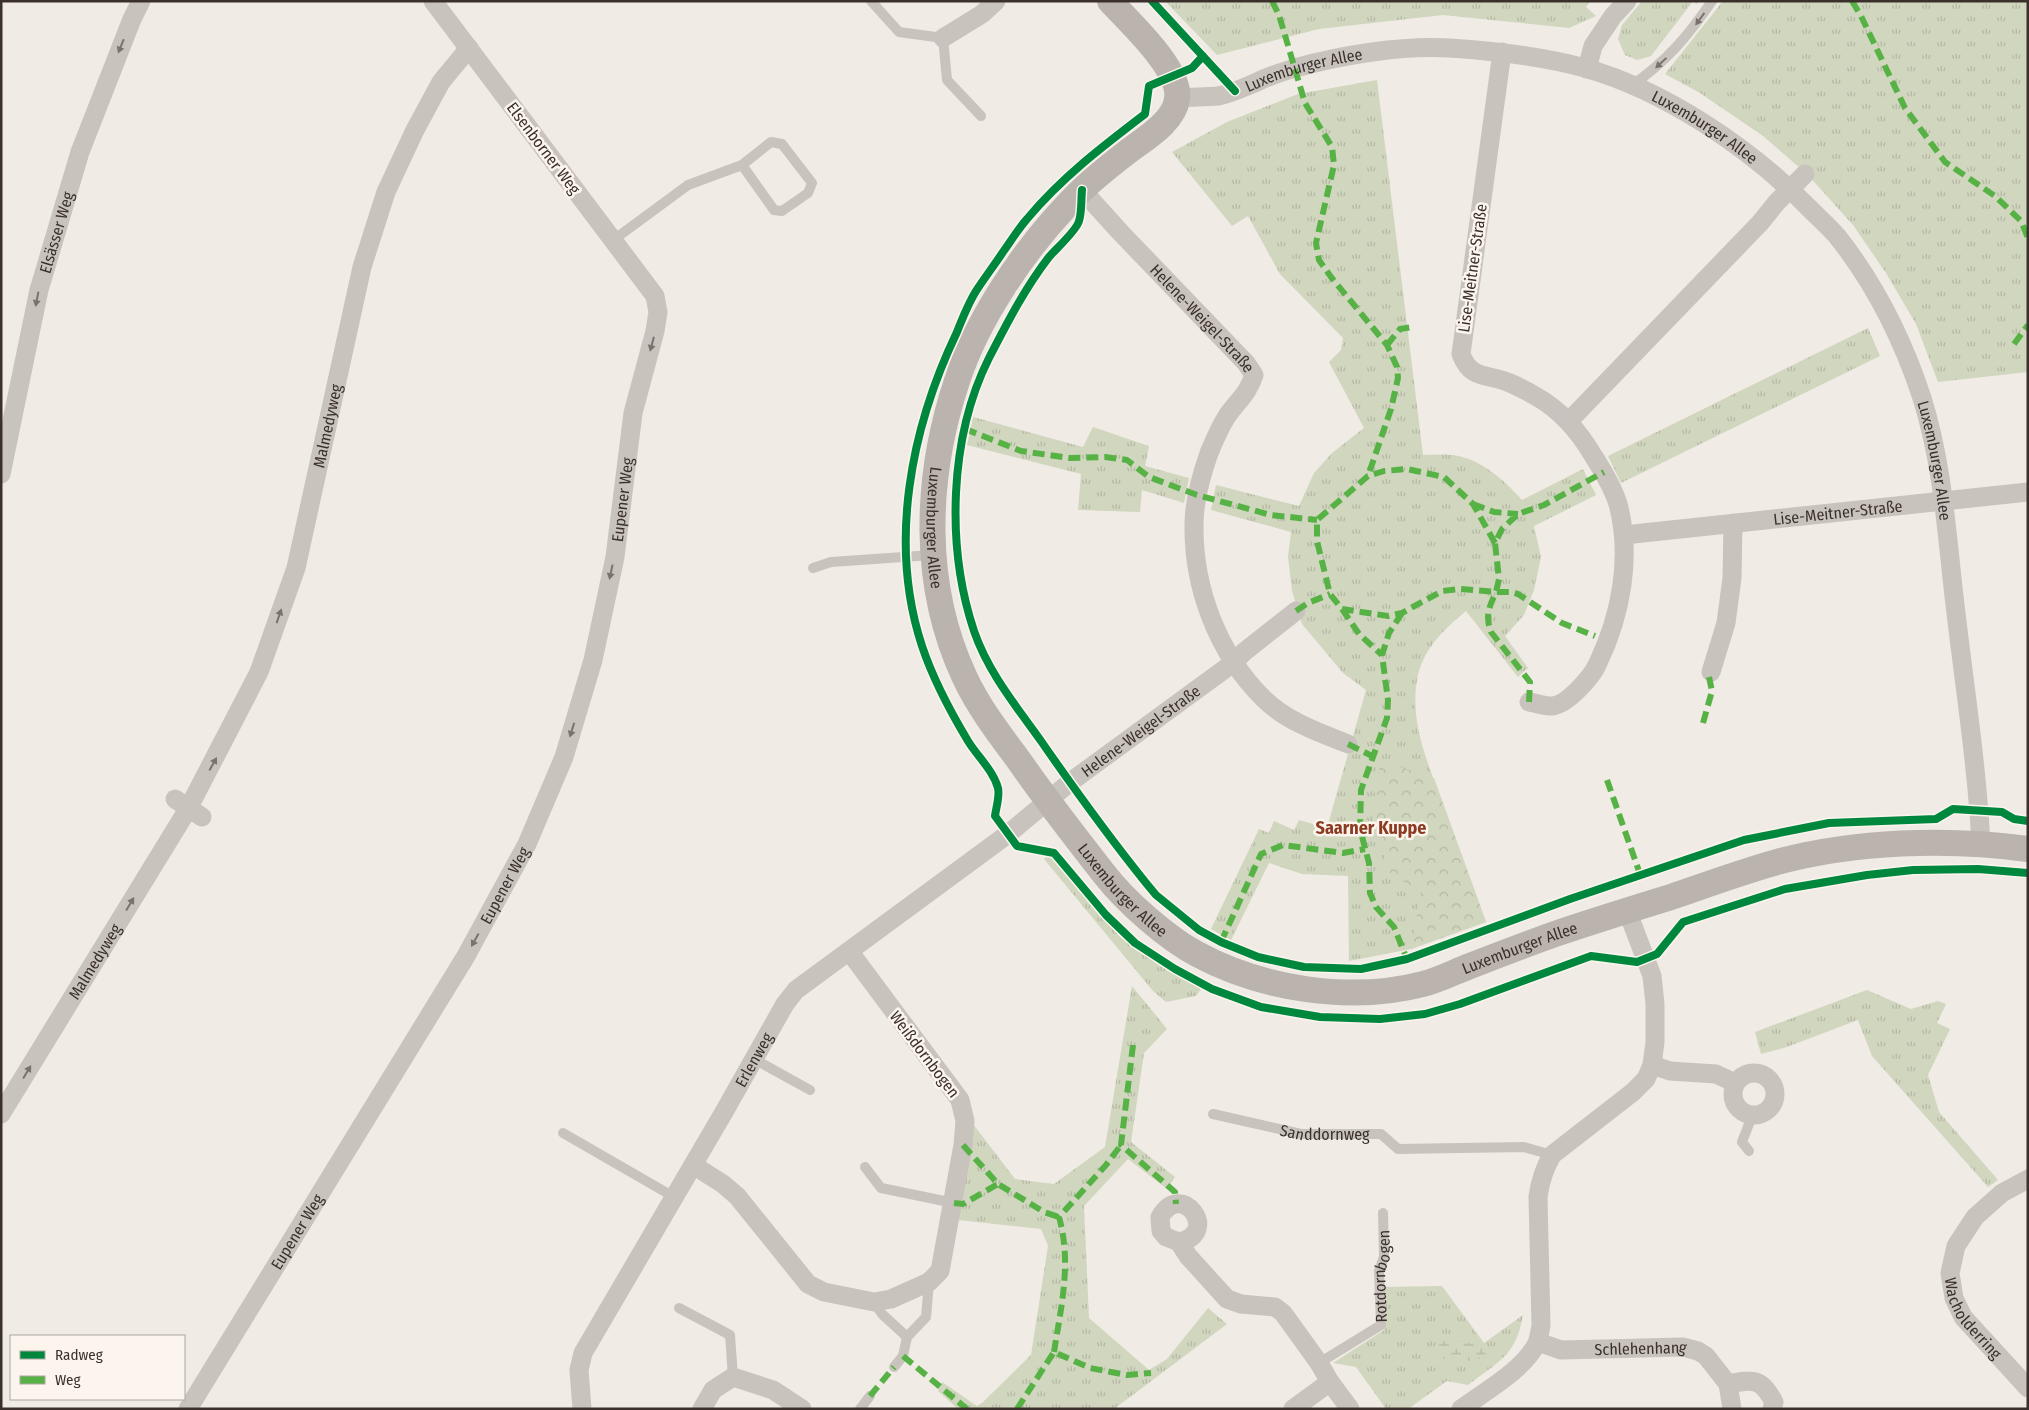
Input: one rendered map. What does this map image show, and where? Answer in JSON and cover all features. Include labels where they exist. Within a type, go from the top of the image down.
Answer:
[{"type":"street","name":"Elsässer Weg","points":[[1,474],[39,290],[77,161],[132,19],[141,1]]},
{"type":"street","name":"Elsenborner Weg","points":[[433,1],[655,296]]},
{"type":"street","points":[[943,38],[982,14],[996,1]]},
{"type":"street","points":[[1110,1],[1158,53],[1177,89],[1178,98]]},
{"type":"street","points":[[1587,69],[1593,46],[1613,16],[1626,1]]},
{"type":"street","name":"Malmedyweg","points":[[1,1114],[188,808],[259,672],[296,568],[362,266],[386,192],[415,130],[441,82],[469,48]]},
{"type":"street","name":"Luxemburger Allee","points":[[1980,844],[1971,729],[1944,502],[1935,445],[1922,398],[1897,332],[1868,280],[1836,235],[1790,188],[1746,151],[1688,113],[1631,86],[1587,69],[1550,60],[1502,52],[1446,48],[1388,51],[1346,56],[1295,68],[1221,96],[1178,98],[1173,112],[1161,126],[1082,190],[1032,245],[995,302],[958,377],[945,423],[937,466],[932,555],[938,594],[948,635],[965,679],[992,724],[1048,801],[1112,884],[1139,911],[1191,952],[1222,966],[1268,982],[1327,992],[1380,991],[1423,984],[1512,950],[1627,910],[1802,856],[1861,847],[1980,844],[2028,849]]},
{"type":"street","name":"Lise-Meitner-Straße","points":[[1502,52],[1461,354],[1465,366],[1474,373],[1509,382],[1539,398],[1569,421],[1587,444],[1604,472],[1618,503],[1624,535],[1624,577],[1609,641],[1596,667],[1573,696],[1554,706],[1529,702]]},
{"type":"street","points":[[1569,421],[1805,174]]},
{"type":"street","name":"Helene-Weigel-Straße","points":[[1082,190],[1246,363],[1254,375],[1250,388],[1227,416],[1210,452],[1197,495],[1194,522],[1195,556],[1201,587],[1211,617],[1233,663],[1265,700],[1304,726],[1348,744]]},
{"type":"street","name":"Eupener Weg","points":[[188,1409],[466,956],[527,844],[564,756],[593,660],[615,557],[633,413],[655,331],[658,312],[655,296]]},
{"type":"street","name":"Lise-Meitner-Straße","points":[[1624,535],[2028,492]]},
{"type":"street","points":[[1711,672],[1726,623],[1732,578],[1732,523]]},
{"type":"street","name":"Helene-Weigel-Straße","points":[[1048,801],[1069,783],[1233,663],[1296,611]]},
{"type":"street","name":"Erlenweg","points":[[582,1409],[579,1370],[583,1353],[785,1004],[796,990],[1008,834],[1048,801]]},
{"type":"street","points":[[1461,1409],[1519,1366],[1532,1352],[1538,1342],[1541,1325],[1538,1197],[1540,1178],[1552,1155],[1633,1092],[1646,1079],[1652,1065],[1655,1042],[1654,984],[1627,910]]},
{"type":"street","name":"Weißdornbogen","points":[[848,951],[960,1100],[965,1121],[954,1203],[940,1271],[929,1282]]},
{"type":"street","points":[[1652,1065],[1670,1072],[1716,1074],[1735,1083]]},
{"type":"street","points":[[1754,1072],[1765,1075],[1773,1083],[1776,1094],[1772,1106],[1764,1114],[1752,1116],[1739,1110],[1732,1097],[1735,1083],[1743,1075],[1754,1072]]},
{"type":"street","points":[[693,1165],[723,1184],[737,1196],[808,1284],[824,1292],[874,1302],[891,1299],[929,1282]]},
{"type":"street","name":"Wacholderring","points":[[2028,1179],[2002,1193],[1975,1217],[1956,1246],[1950,1273],[1954,1298],[1963,1317],[2028,1388]]},
{"type":"street","points":[[1179,1242],[1188,1256],[1227,1299],[1241,1304],[1275,1306],[1283,1313],[1350,1409]]},
{"type":"street","name":"Schlehenhang","points":[[1538,1342],[1561,1350],[1683,1347],[1698,1351],[1706,1356],[1728,1384],[1732,1409]]},
{"type":"street","points":[[702,1409],[713,1390],[733,1377],[773,1390],[802,1409]]},
{"type":"street","points":[[1728,1384],[1750,1380],[1763,1384],[1774,1402],[1772,1409]]},
{"type":"street","points":[[1293,1409],[1330,1382]]},
{"type":"lane","points":[[871,1],[899,32],[943,38],[947,80],[981,116]]},
{"type":"lane","points":[[1631,86],[1656,67],[1687,36],[1712,1]]},
{"type":"lane","points":[[612,241],[688,185],[742,165],[771,142],[782,144],[812,183],[808,192],[782,212],[774,210],[742,165]]},
{"type":"lane","points":[[813,568],[831,562],[932,555]]},
{"type":"lane","points":[[754,1059],[810,1090]]},
{"type":"lane","name":"Sanddornweg","points":[[1213,1114],[1301,1134],[1381,1134],[1398,1149],[1524,1147],[1552,1155]]},
{"type":"lane","points":[[1749,1151],[1742,1142],[1752,1116]]},
{"type":"lane","points":[[563,1134],[674,1197]]},
{"type":"lane","points":[[865,1167],[881,1188],[954,1203]]},
{"type":"lane","name":"Rotdornbogen","points":[[1319,1363],[1381,1325],[1379,1271],[1384,1257],[1383,1213]]},
{"type":"lane","name":"Weißdornbogen","points":[[908,1336],[926,1317],[929,1282]]},
{"type":"lane","points":[[874,1302],[882,1314],[908,1336],[903,1356],[894,1367]]},
{"type":"lane","points":[[679,1308],[730,1335],[733,1377]]},
{"type":"lane","points":[[860,1409],[870,1396]]},
{"type":"green space","points":[[1165,1],[1591,1],[1586,7],[1596,16],[1569,28],[1443,15],[1319,29],[1217,55]]},
{"type":"green space","points":[[1642,1],[1693,1],[1651,56],[1637,60],[1625,55],[1618,39],[1622,25]]},
{"type":"green space","points":[[1723,1],[2028,1],[2028,372],[1938,382],[1916,324],[1886,273],[1853,225],[1807,174],[1763,136],[1700,93],[1665,74]]},
{"type":"green space","points":[[1377,80],[1423,455],[1451,455],[1471,460],[1499,478],[1522,500],[1583,469],[1596,495],[1534,526],[1541,557],[1534,590],[1524,615],[1505,636],[1528,668],[1518,677],[1466,611],[1435,641],[1424,659],[1417,680],[1416,714],[1423,748],[1486,922],[1411,949],[1349,961],[1348,876],[1302,874],[1269,863],[1231,940],[1211,929],[1259,829],[1269,833],[1274,821],[1294,830],[1299,820],[1327,828],[1366,690],[1343,673],[1302,624],[1292,591],[1288,557],[1291,532],[1211,510],[1216,485],[1299,506],[1314,473],[1332,453],[1364,428],[1329,362],[1341,350],[1343,338],[1280,274],[1248,216],[1232,226],[1172,152],[1227,122],[1298,94]]},
{"type":"green space","points":[[1868,328],[1880,356],[1621,483],[1608,456]]},
{"type":"green space","points":[[973,417],[1083,447],[1093,427],[1149,446],[1145,466],[1189,478],[1184,503],[1142,490],[1140,512],[1078,510],[1081,474],[967,445]]},
{"type":"green space","points":[[1381,761],[1434,778],[1486,922],[1411,949],[1421,891],[1391,875],[1371,815]]},
{"type":"green space","points":[[1050,854],[1119,936],[1158,964],[1201,989],[1196,996],[1166,1002],[1153,991],[1044,859]]},
{"type":"green space","points":[[1132,986],[1167,1029],[1144,1053],[1131,1142],[1175,1177],[1167,1189],[1128,1159],[1084,1206],[1089,1318],[1149,1370],[1167,1359],[1208,1308],[1227,1324],[1114,1409],[958,1409],[938,1391],[942,1382],[977,1406],[1031,1355],[1048,1246],[1041,1229],[958,1220],[973,1124],[1015,1179],[1054,1184],[1105,1147]]},
{"type":"green space","points":[[1867,990],[1911,1009],[1938,1001],[1946,1004],[1937,1023],[1950,1029],[1928,1075],[1939,1112],[1998,1180],[1988,1187],[1872,1056],[1858,1020],[1784,1048],[1761,1054],[1755,1032]]},
{"type":"green space","points":[[1442,1286],[1484,1343],[1523,1315],[1516,1340],[1511,1349],[1497,1363],[1468,1385],[1447,1381],[1408,1409],[1386,1409],[1356,1367],[1333,1363],[1384,1330],[1383,1287]]},
{"type":"green space","points":[[1450,1340],[1489,1346],[1489,1352],[1476,1359],[1464,1362],[1438,1356],[1435,1349],[1440,1342]]},
{"type":"marked path","points":[[1272,1],[1279,15],[1305,103],[1332,147],[1334,165],[1316,243],[1319,260],[1387,345],[1397,367],[1398,378],[1391,409],[1368,476]]},
{"type":"marked path","points":[[1852,1],[1905,108],[1945,162],[1995,196],[2021,221],[2028,238]]},
{"type":"marked path","points":[[2014,344],[2028,325]]},
{"type":"marked path","points":[[1387,345],[1400,329],[1412,327]]},
{"type":"marked path","points":[[965,429],[1021,451],[1070,458],[1105,457],[1127,460],[1149,477],[1197,495],[1271,515],[1317,520]]},
{"type":"marked path","points":[[1495,543],[1473,504],[1444,477],[1407,469],[1384,471],[1368,476],[1317,520],[1317,541],[1330,594],[1342,609],[1388,616],[1402,613],[1442,591],[1460,589],[1496,592],[1499,579],[1495,543],[1502,529],[1518,514],[1544,505],[1604,472]]},
{"type":"marked path","points":[[1473,504],[1494,512],[1518,514]]},
{"type":"marked path","points":[[1529,702],[1530,682],[1491,632],[1489,626],[1491,602],[1496,592],[1518,594],[1562,623],[1595,636]]},
{"type":"marked path","points":[[1296,611],[1308,603],[1330,594]]},
{"type":"marked path","points":[[1342,609],[1359,634],[1382,655]]},
{"type":"marked path","points":[[1402,613],[1389,633],[1382,655],[1388,700],[1387,718],[1361,790],[1360,829],[1369,863],[1370,893],[1376,907],[1394,927],[1407,959]]},
{"type":"marked path","points":[[1703,723],[1712,691],[1709,677]]},
{"type":"marked path","points":[[1348,744],[1372,756]]},
{"type":"marked path","points":[[1607,780],[1640,874]]},
{"type":"marked path","points":[[1221,942],[1261,854],[1283,845],[1343,853],[1365,849]]},
{"type":"marked path","points":[[1133,1045],[1121,1145],[1175,1192],[1176,1204]]},
{"type":"marked path","points":[[963,1145],[998,1184],[1044,1212],[1059,1217]]},
{"type":"marked path","points":[[1054,1352],[1065,1268],[1065,1251],[1059,1217],[1106,1165],[1121,1145]]},
{"type":"marked path","points":[[954,1203],[963,1204],[998,1184]]},
{"type":"marked path","points":[[1017,1409],[1054,1352],[1090,1368],[1127,1375],[1151,1373]]},
{"type":"marked path","points":[[903,1356],[967,1409]]},
{"type":"marked path","points":[[870,1396],[894,1367]]},
{"type":"cycle path","points":[[1152,1],[1235,91]]},
{"type":"cycle path","points":[[1203,56],[1192,68],[1149,86],[1145,114],[1068,176],[1040,204],[1018,231],[978,288],[966,309],[927,407],[917,446],[909,486],[906,527],[907,567],[912,607],[922,646],[931,671],[968,741],[996,781],[999,795],[995,816],[1017,846],[1054,853],[1106,915],[1135,943],[1175,969],[1212,989],[1261,1007],[1320,1017],[1380,1019],[1425,1014],[1460,1004],[1591,956],[1637,962],[1657,954],[1683,922],[1785,889],[1867,875],[1913,870],[1978,869],[2028,873]]},
{"type":"cycle path","points":[[1082,190],[1081,214],[1077,225],[1049,257],[1024,293],[989,358],[976,389],[959,457],[956,493],[956,529],[959,564],[965,598],[974,631],[987,661],[1003,688],[1092,813],[1146,883],[1156,895],[1199,930],[1221,942],[1258,957],[1304,967],[1361,969],[1407,959],[1570,899],[1744,840],[1829,823],[1936,819],[1953,809],[2002,812],[2014,819],[2028,821]]},
{"type":"district","name":"Saarner Kuppe","points":[[1371,828]]}]
